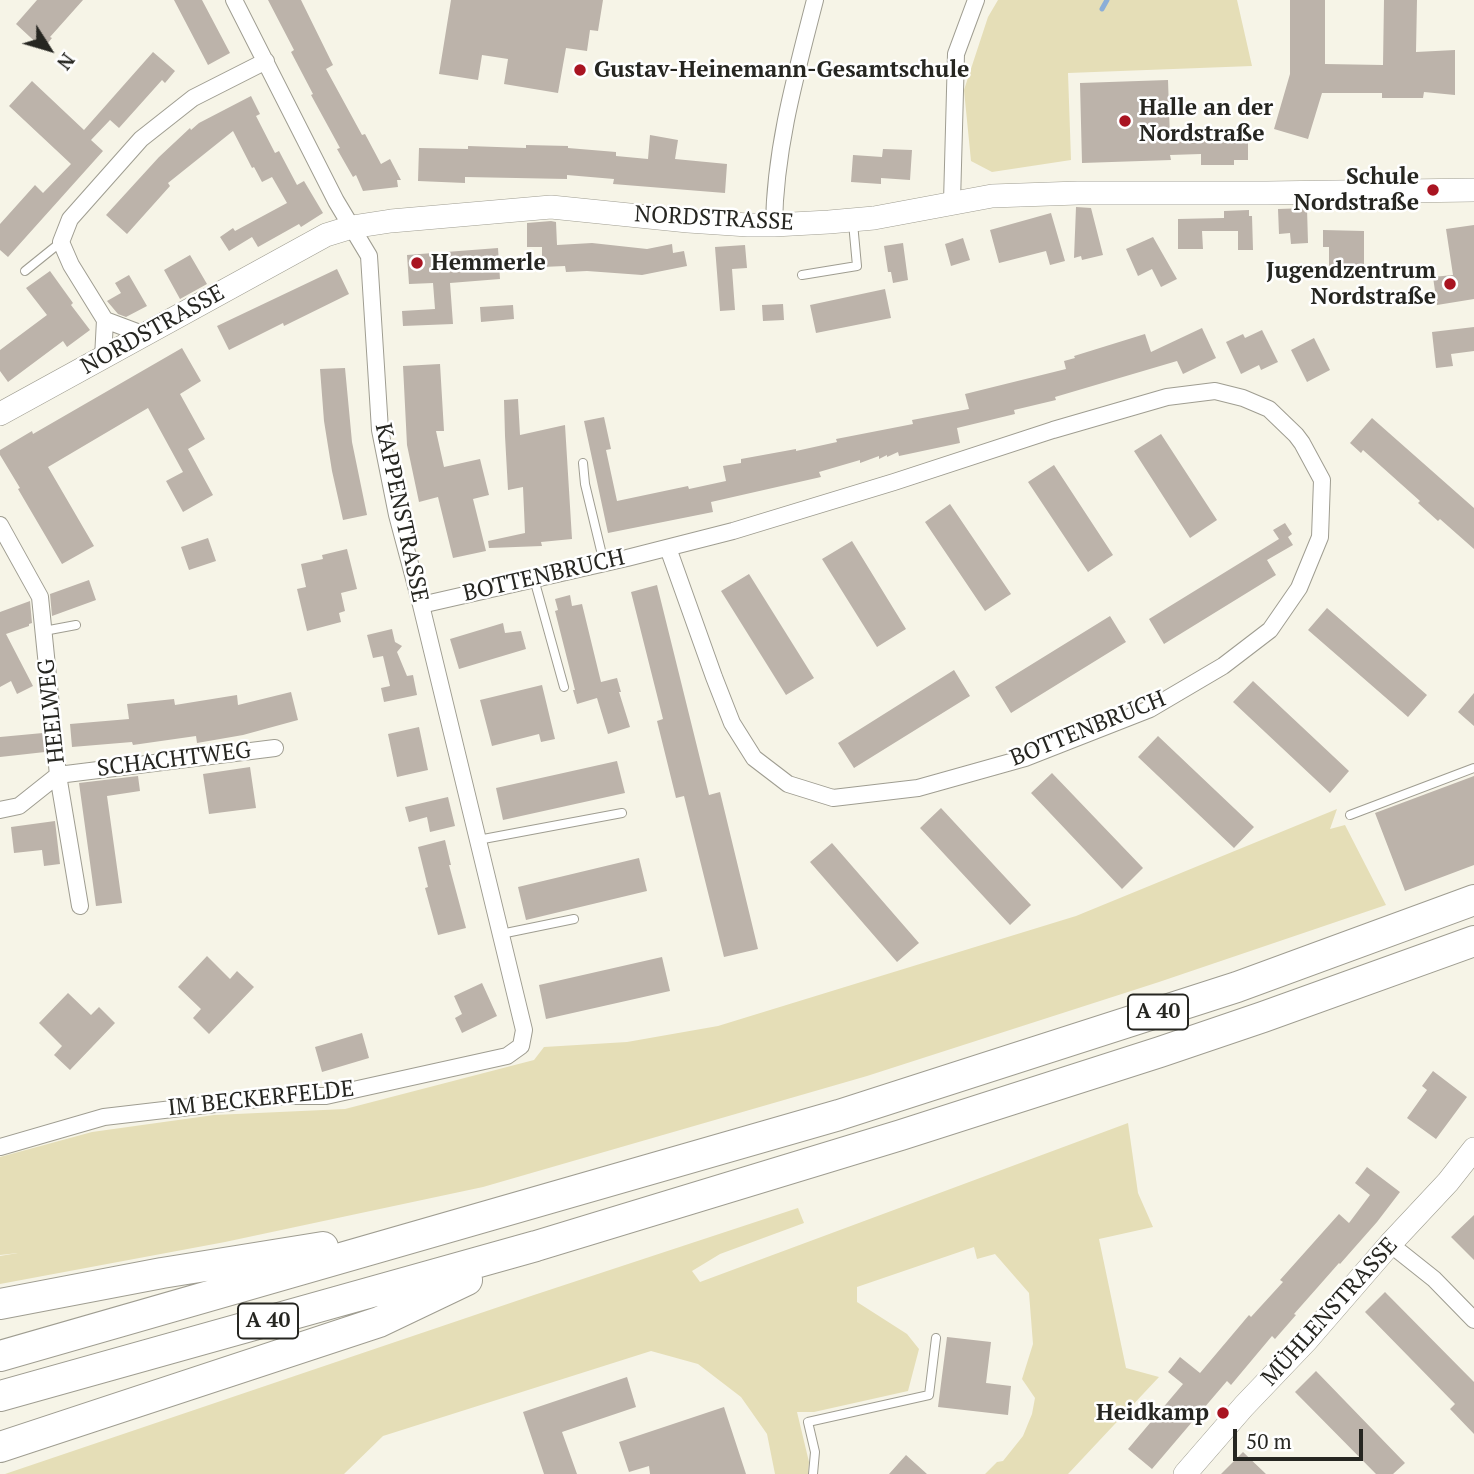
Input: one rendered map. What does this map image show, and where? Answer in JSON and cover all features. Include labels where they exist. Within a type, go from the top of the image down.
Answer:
[{"type":"highway","name":"A 40","points":[[0,1356],[879,1102],[1237,987],[1474,900]]},
{"type":"highway","name":"A 40","points":[[0,1396],[536,1246],[901,1135],[1160,1052],[1474,941]]},
{"type":"highway","points":[[0,1304],[162,1273],[448,1228]]},
{"type":"highway","points":[[0,1447],[379,1322],[536,1246]]},
{"type":"street","name":"KAPPENSTRASSE","points":[[234,0],[336,201],[369,256],[380,430],[397,515],[524,1030],[521,1046]]},
{"type":"street","points":[[774,225],[774,198],[782,138],[815,0]]},
{"type":"street","points":[[952,202],[956,54],[976,0]]},
{"type":"street","points":[[103,358],[105,320],[71,265],[61,242],[70,219],[141,139],[193,98],[266,61]]},
{"type":"street","name":"NORDSTRASSE","points":[[0,414],[326,235],[352,227],[391,221],[551,207],[688,221],[774,225],[874,218],[992,196],[1078,192],[1474,190]]},
{"type":"street","points":[[105,320],[145,335]]},
{"type":"street","name":"BOTTENBRUCH","points":[[421,605],[733,531],[1053,430],[1167,397],[1215,391],[1269,408],[1296,435],[1322,480],[1320,537],[1299,588],[1270,630],[1223,666],[1150,709],[1025,758],[918,788],[832,798],[788,784],[754,758],[732,723],[668,548]]},
{"type":"street","name":"HEELWEG","points":[[0,525],[40,597],[58,775],[80,906]]},
{"type":"street","name":"SCHACHTWEG","points":[[58,775],[275,748]]},
{"type":"street","points":[[0,810],[19,806],[58,775]]},
{"type":"street","name":"IM BECKERFELDE","points":[[0,1147],[104,1117],[284,1096],[326,1097],[507,1056],[521,1046]]},
{"type":"street","name":"MÜHLENSTRASSE","points":[[1185,1474],[1448,1182],[1474,1149]]},
{"type":"street","points":[[1390,1244],[1434,1279],[1474,1320]]},
{"type":"lane","points":[[802,275],[857,266],[853,220]]},
{"type":"lane","points":[[25,271],[61,242]]},
{"type":"lane","points":[[583,463],[585,484],[604,563]]},
{"type":"lane","points":[[534,579],[564,687]]},
{"type":"lane","points":[[44,631],[76,625]]},
{"type":"lane","points":[[1350,815],[1474,768]]},
{"type":"lane","points":[[478,840],[622,813]]},
{"type":"lane","points":[[501,934],[574,919]]},
{"type":"lane","points":[[813,1474],[815,1452],[808,1422],[929,1395],[936,1338]]},
{"type":"shaded area","points":[[998,0],[1237,0],[1252,66],[1068,73],[1071,160],[992,172],[971,161],[964,90],[988,17]]},
{"type":"shaded area","points":[[1337,809],[1330,829],[1345,825],[1386,905],[867,1076],[483,1187],[225,1242],[0,1284],[0,1256],[18,1253],[0,1255],[0,1157],[92,1132],[214,1115],[345,1109],[534,1060],[544,1047],[627,1042],[718,1026],[1076,916]]},
{"type":"shaded area","points":[[1128,1123],[1138,1193],[1153,1227],[1099,1239],[1126,1368],[1159,1377],[1068,1474],[985,1474],[997,1462],[1003,1461],[1023,1436],[1032,1414],[1035,1398],[1022,1379],[1033,1344],[1029,1293],[995,1254],[977,1259],[974,1247],[857,1287],[857,1302],[907,1334],[919,1349],[908,1391],[814,1412],[797,1412],[809,1462],[808,1474],[775,1474],[767,1434],[741,1397],[698,1364],[651,1351],[383,1436],[344,1474],[5,1474],[798,1208],[804,1223],[720,1254],[692,1271],[700,1282]]},
{"type":"building","points":[[37,0],[83,0],[50,37],[52,38],[43,49],[16,24]]},
{"type":"building","points":[[174,0],[202,0],[230,53],[208,65]]},
{"type":"building","points":[[268,0],[301,0],[333,65],[326,69],[381,164],[390,159],[401,180],[397,180],[398,187],[363,191],[356,175],[353,177],[311,95],[313,94],[291,52],[294,50]]},
{"type":"building","points":[[451,0],[603,0],[598,31],[590,30],[587,51],[566,48],[558,93],[504,84],[508,59],[482,55],[478,80],[439,74]]},
{"type":"building","points":[[1290,0],[1325,0],[1325,64],[1383,65],[1384,0],[1417,0],[1416,52],[1455,50],[1455,95],[1424,92],[1423,98],[1382,98],[1382,93],[1322,93],[1308,139],[1274,129],[1290,74]]},
{"type":"building","points":[[153,52],[175,71],[165,83],[162,80],[119,128],[110,120],[91,140],[103,151],[8,257],[0,250],[0,224],[35,185],[43,193],[71,164],[9,106],[32,81],[84,130]]},
{"type":"building","name":"Halle an der Nordstraße","points":[[1168,80],[1170,139],[1234,138],[1234,134],[1248,134],[1248,160],[1234,160],[1234,165],[1201,165],[1201,154],[1170,155],[1171,160],[1082,163],[1080,83]]},
{"type":"building","points":[[251,96],[260,114],[256,116],[275,153],[279,151],[297,185],[304,181],[323,213],[301,227],[299,224],[258,247],[252,237],[229,251],[220,237],[233,228],[235,231],[287,203],[272,177],[262,182],[233,131],[168,183],[170,186],[127,234],[106,215],[159,157],[190,128],[191,130],[199,123]]},
{"type":"building","points":[[650,135],[678,140],[675,159],[727,164],[725,193],[613,184],[614,179],[567,175],[567,179],[465,177],[465,183],[418,181],[419,148],[568,146],[616,152],[616,156],[648,159]]},
{"type":"building","points":[[883,149],[912,150],[910,180],[881,178],[881,184],[851,182],[853,155],[882,157]]},
{"type":"building","points":[[1076,207],[1091,208],[1103,255],[1082,260],[1081,256],[1074,258]]},
{"type":"building","points":[[1307,208],[1308,243],[1291,244],[1290,233],[1279,234],[1278,209]]},
{"type":"building","points":[[1249,210],[1249,216],[1252,216],[1253,250],[1238,250],[1238,231],[1202,231],[1203,249],[1178,249],[1178,219],[1224,218],[1224,211]]},
{"type":"building","points":[[1051,213],[1065,261],[1050,265],[1046,251],[999,263],[990,230]]},
{"type":"building","points":[[556,222],[557,245],[592,243],[647,249],[672,244],[673,253],[684,251],[687,266],[642,275],[566,272],[565,266],[542,267],[542,247],[527,247],[527,223]]},
{"type":"building","points":[[1474,225],[1474,299],[1437,305],[1433,277],[1453,275],[1446,229]]},
{"type":"building","points":[[1323,230],[1364,231],[1364,268],[1329,267],[1329,247],[1323,247]]},
{"type":"building","points":[[1153,237],[1177,279],[1161,287],[1152,269],[1138,276],[1126,249]]},
{"type":"building","points":[[963,238],[970,260],[951,266],[945,244]]},
{"type":"building","points":[[903,243],[908,280],[893,283],[891,272],[888,272],[884,246]]},
{"type":"building","points":[[745,245],[747,268],[732,269],[735,310],[720,311],[715,247]]},
{"type":"building","points":[[498,248],[500,279],[450,283],[453,324],[403,326],[402,311],[435,309],[433,283],[409,284],[407,255]]},
{"type":"building","points":[[190,255],[207,284],[180,299],[164,270]]},
{"type":"building","points":[[337,269],[349,294],[229,350],[217,326]]},
{"type":"building","points":[[50,271],[90,330],[67,347],[63,341],[8,382],[0,371],[0,350],[47,315],[26,288]]},
{"type":"building","points":[[129,275],[147,306],[126,317],[118,314],[107,301],[121,293],[115,283]]},
{"type":"building","points":[[885,289],[891,318],[816,333],[810,305]]},
{"type":"building","points":[[783,304],[784,320],[763,321],[762,305]]},
{"type":"building","points":[[513,305],[514,319],[481,322],[480,307]]},
{"type":"building","points":[[1474,327],[1474,351],[1451,354],[1453,366],[1436,368],[1432,332]]},
{"type":"building","points":[[1202,328],[1216,358],[1183,374],[1177,361],[1055,397],[1056,400],[1014,410],[1015,414],[957,428],[960,443],[899,456],[898,452],[860,463],[860,460],[819,472],[821,477],[711,502],[713,512],[608,533],[584,421],[604,417],[611,449],[606,450],[617,501],[726,481],[723,466],[741,463],[741,459],[796,451],[837,442],[836,439],[913,424],[912,420],[969,409],[965,394],[1066,369],[1064,361],[1075,358],[1074,356],[1145,334],[1151,352]]},
{"type":"building","points":[[1262,330],[1278,362],[1261,370],[1259,365],[1241,374],[1226,342],[1243,334],[1245,338]]},
{"type":"building","points":[[1314,338],[1330,370],[1307,382],[1291,350]]},
{"type":"building","points":[[182,348],[201,381],[180,394],[205,439],[188,449],[213,495],[183,512],[166,481],[183,472],[148,408],[48,467],[94,546],[62,564],[18,489],[20,488],[0,455],[0,450],[32,431],[33,434]]},
{"type":"building","points":[[440,364],[444,431],[436,431],[444,467],[480,459],[489,495],[473,499],[486,551],[453,558],[438,497],[419,502],[407,445],[403,366]]},
{"type":"building","points":[[345,368],[352,442],[367,515],[343,520],[324,421],[320,369]]},
{"type":"building","points":[[518,399],[520,435],[565,425],[572,539],[541,542],[542,546],[489,548],[488,541],[525,533],[523,487],[508,490],[505,436],[504,400]]},
{"type":"building","points":[[1372,418],[1474,508],[1474,549],[1440,519],[1438,521],[1418,503],[1420,501],[1363,450],[1361,453],[1350,443]]},
{"type":"building","points":[[1161,434],[1217,520],[1190,538],[1134,451]]},
{"type":"building","points":[[1054,465],[1113,555],[1088,572],[1028,482]]},
{"type":"building","points":[[950,504],[1011,594],[985,611],[925,522]]},
{"type":"building","points":[[1285,523],[1292,534],[1288,537],[1293,545],[1267,560],[1276,575],[1164,644],[1149,619],[1279,539],[1273,530]]},
{"type":"building","points":[[208,538],[216,561],[189,570],[181,547]]},
{"type":"building","points":[[852,541],[906,629],[877,647],[822,559]]},
{"type":"building","points":[[347,549],[357,589],[341,593],[345,611],[339,613],[341,622],[307,631],[297,589],[306,587],[301,564]]},
{"type":"building","points":[[749,574],[814,678],[786,695],[721,591]]},
{"type":"building","points":[[89,580],[96,600],[52,616],[50,594]]},
{"type":"building","points":[[657,585],[709,795],[720,792],[758,949],[724,957],[684,796],[676,798],[657,721],[663,719],[631,592]]},
{"type":"building","points":[[570,595],[572,606],[582,604],[601,682],[617,678],[630,727],[608,734],[597,698],[577,704],[555,611],[558,610],[555,599]]},
{"type":"building","points":[[30,601],[32,623],[6,634],[33,686],[17,694],[11,681],[0,687],[0,612]]},
{"type":"building","points":[[1327,608],[1427,695],[1408,717],[1308,630]]},
{"type":"building","points":[[1110,616],[1126,642],[1011,713],[995,687]]},
{"type":"building","points":[[503,623],[505,633],[521,631],[526,649],[459,669],[450,639]]},
{"type":"building","points":[[392,629],[395,642],[402,646],[397,652],[407,676],[413,675],[417,695],[384,702],[381,688],[390,686],[383,656],[373,658],[367,635]]},
{"type":"building","points":[[954,670],[970,696],[854,768],[838,743]]},
{"type":"building","points":[[1253,681],[1349,771],[1330,793],[1233,702]]},
{"type":"building","points":[[542,685],[555,739],[541,742],[539,734],[492,746],[480,700]]},
{"type":"building","points":[[291,692],[298,720],[243,735],[197,743],[196,736],[133,745],[132,742],[72,747],[70,724],[129,719],[127,704],[174,699],[175,705],[237,695],[238,705]]},
{"type":"building","points":[[1474,693],[1474,726],[1458,712]]},
{"type":"building","points":[[419,727],[428,770],[397,777],[388,734]]},
{"type":"building","points":[[43,733],[45,752],[0,757],[0,737]]},
{"type":"building","points":[[1158,736],[1254,827],[1234,848],[1138,757]]},
{"type":"building","points":[[617,761],[625,793],[503,820],[496,788]]},
{"type":"building","points":[[250,767],[256,808],[209,814],[203,774]]},
{"type":"building","points":[[1052,773],[1143,868],[1122,889],[1031,793]]},
{"type":"building","points":[[138,776],[140,791],[107,796],[122,903],[96,906],[79,783]]},
{"type":"building","points":[[1474,776],[1474,865],[1405,891],[1375,813]]},
{"type":"building","points":[[448,797],[455,826],[430,832],[427,817],[409,822],[405,807]]},
{"type":"building","points":[[941,808],[1031,905],[1010,925],[920,828]]},
{"type":"building","points":[[55,821],[60,864],[44,866],[42,850],[14,853],[11,827]]},
{"type":"building","points":[[445,840],[466,928],[438,935],[425,888],[428,887],[418,847]]},
{"type":"building","points":[[832,843],[919,943],[897,962],[810,862]]},
{"type":"building","points":[[639,858],[647,891],[526,920],[518,887]]},
{"type":"building","points":[[207,956],[230,979],[237,971],[254,987],[209,1034],[193,1018],[201,1009],[178,987]]},
{"type":"building","points":[[662,957],[670,991],[546,1019],[539,985]]},
{"type":"building","points":[[482,983],[497,1016],[462,1033],[455,1018],[462,1014],[454,996]]},
{"type":"building","points":[[68,993],[91,1015],[99,1007],[115,1023],[70,1070],[54,1055],[62,1046],[39,1023]]},
{"type":"building","points":[[362,1033],[369,1058],[322,1072],[315,1047]]},
{"type":"building","points":[[1433,1071],[1467,1097],[1436,1139],[1407,1118],[1427,1090],[1422,1086]]},
{"type":"building","points":[[1367,1167],[1400,1192],[1275,1339],[1272,1336],[1231,1385],[1227,1381],[1152,1469],[1128,1449],[1183,1384],[1168,1372],[1180,1357],[1200,1373],[1249,1315],[1251,1317],[1283,1282],[1280,1280],[1339,1214],[1349,1223],[1370,1195],[1355,1183]]},
{"type":"building","points":[[1474,1215],[1474,1260],[1451,1237]]},
{"type":"building","points":[[1385,1292],[1474,1382],[1474,1434],[1450,1409],[1455,1404],[1365,1312]]},
{"type":"building","points":[[947,1337],[991,1342],[986,1383],[1011,1386],[1008,1415],[938,1407]]},
{"type":"building","points":[[1316,1371],[1405,1463],[1393,1474],[1376,1474],[1295,1392]]},
{"type":"building","points":[[627,1377],[636,1407],[562,1432],[577,1474],[544,1474],[523,1412]]},
{"type":"building","points":[[724,1407],[746,1474],[650,1474],[649,1466],[629,1472],[619,1442]]},
{"type":"building","points":[[1243,1452],[1266,1474],[1221,1474]]},
{"type":"building","points":[[906,1455],[927,1474],[889,1474]]},
{"type":"waterway","points":[[1102,9],[1107,0]]},
{"type":"place","name":"Gustav-Heinemann-Gesamtschule","points":[[580,70]]},
{"type":"place","name":"Halle an der Nordstraße","points":[[1125,121]]},
{"type":"place","name":"Schule Nordstraße","points":[[1433,190]]},
{"type":"place","name":"Hemmerle","points":[[417,263]]},
{"type":"place","name":"Jugendzentrum Nordstraße","points":[[1450,284]]},
{"type":"place","name":"Heidkamp","points":[[1223,1413]]}]
